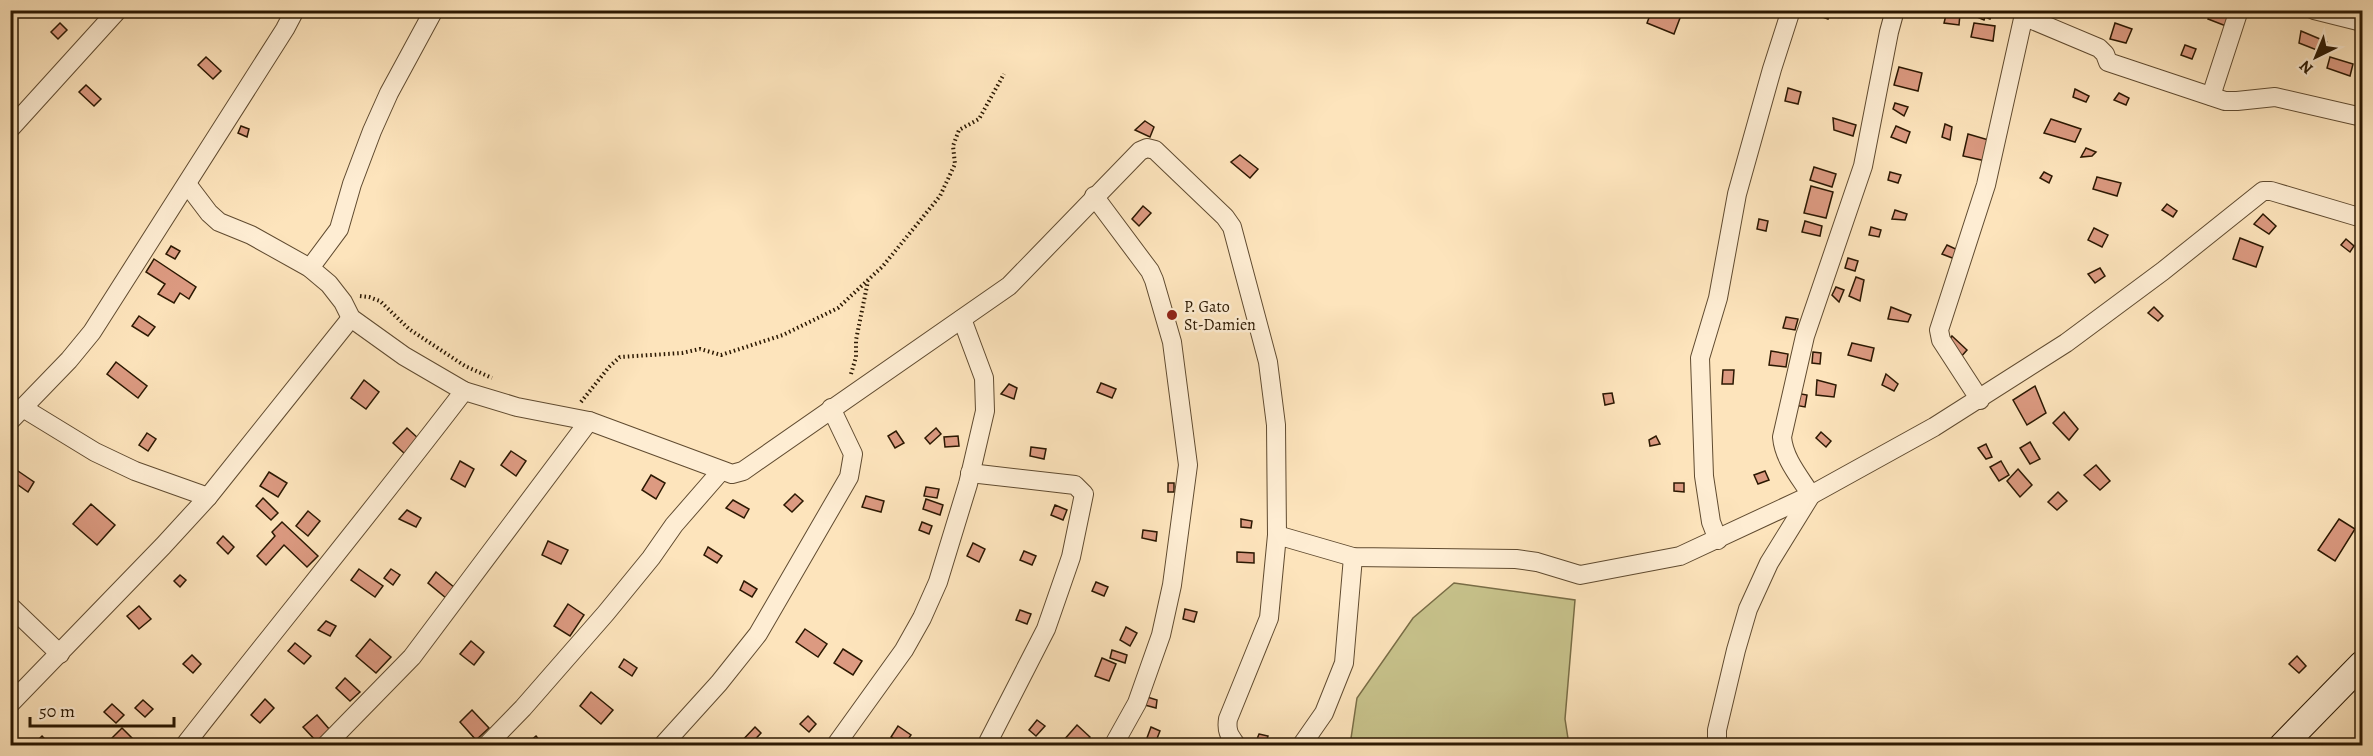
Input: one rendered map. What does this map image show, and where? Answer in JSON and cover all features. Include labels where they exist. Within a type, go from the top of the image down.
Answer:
[{"type":"street","points":[[10,129],[118,10]]},
{"type":"street","points":[[10,421],[69,360],[92,332],[295,10]]},
{"type":"street","points":[[310,268],[339,229],[352,184],[376,122],[434,10]]},
{"type":"street","points":[[1718,540],[1711,522],[1704,476],[1700,358],[1718,298],[1737,194],[1791,10]]},
{"type":"street","points":[[1811,495],[1787,458],[1782,437],[1805,336],[1863,166],[1895,10]]},
{"type":"street","points":[[2211,96],[2239,10]]},
{"type":"street","points":[[2314,10],[2362,22]]},
{"type":"street","points":[[1980,400],[1941,340],[1939,330],[1986,185],[2024,13],[2099,48],[2112,63],[2211,96],[2237,102],[2275,97],[2362,117]]},
{"type":"street","points":[[187,184],[209,213],[219,222],[259,238],[310,268],[329,284],[347,310],[404,356],[464,391],[517,407],[589,421],[732,474],[743,471],[1009,286],[1140,151],[1147,148],[1155,150],[1232,227],[1268,362],[1276,425],[1277,535],[1269,618],[1228,719],[1228,735],[1238,746]]},
{"type":"street","points":[[1277,535],[1353,556],[1516,559],[1537,562],[1580,575],[1680,556],[1811,495],[1980,400],[2075,337],[2163,271],[2263,191],[2271,191],[2362,218]]},
{"type":"street","points":[[1094,196],[1150,271],[1154,280],[1172,342],[1188,465],[1172,585],[1161,635],[1137,703],[1113,746]]},
{"type":"street","points":[[10,704],[208,497],[347,310]]},
{"type":"street","points":[[834,746],[904,650],[938,582],[985,411],[984,378],[962,319]]},
{"type":"street","points":[[184,746],[287,614],[382,499],[464,391]]},
{"type":"street","points":[[662,746],[719,684],[758,634],[849,477],[853,454],[836,405]]},
{"type":"street","points":[[23,408],[95,452],[135,471],[208,497]]},
{"type":"street","points":[[325,746],[412,657],[589,421]]},
{"type":"street","points":[[486,746],[523,708],[606,613],[651,558],[674,525],[721,471]]},
{"type":"street","points":[[970,472],[1075,485],[1084,494],[1071,557],[1046,630],[986,746]]},
{"type":"street","points":[[1717,746],[1717,730],[1748,609],[1769,563],[1811,495]]},
{"type":"street","points":[[1301,746],[1324,713],[1344,663],[1353,556]]},
{"type":"street","points":[[10,606],[60,654]]},
{"type":"street","points":[[2282,746],[2362,664]]},
{"type":"path","points":[[572,405],[586,398],[609,367],[620,357],[682,353],[700,349],[721,355],[783,335],[838,308],[883,266],[940,196],[955,164],[954,139],[959,130],[979,119],[1004,74]]},
{"type":"path","points":[[836,405],[856,357],[856,340],[868,281]]},
{"type":"path","points":[[347,310],[357,296],[369,297],[380,302],[409,329],[465,366],[494,379]]},
{"type":"shaded area","points":[[1454,583],[1575,600],[1565,719],[1569,745],[1350,745],[1357,698],[1413,618]]},
{"type":"building","points":[[1652,10],[1683,10],[1674,34],[1647,23]]},
{"type":"building","points":[[1813,10],[1832,10],[1828,19],[1812,13]]},
{"type":"building","points":[[1980,10],[1993,10],[1990,19],[1985,17],[1984,20],[1975,16]]},
{"type":"building","points":[[2211,10],[2230,15],[2226,26],[2208,19]]},
{"type":"building","points":[[1947,11],[1960,14],[1959,25],[1944,23]]},
{"type":"building","points":[[60,23],[67,30],[58,39],[51,32]]},
{"type":"building","points":[[1974,23],[1995,26],[1993,41],[1971,37]]},
{"type":"building","points":[[2115,23],[2132,29],[2126,43],[2110,39]]},
{"type":"building","points":[[2301,31],[2327,42],[2322,52],[2299,43]]},
{"type":"building","points":[[2185,45],[2196,49],[2192,59],[2181,55]]},
{"type":"building","points":[[206,57],[221,71],[213,79],[198,65]]},
{"type":"building","points":[[2330,57],[2353,64],[2350,76],[2327,68]]},
{"type":"building","points":[[1899,67],[1922,73],[1918,91],[1894,85]]},
{"type":"building","points":[[86,85],[101,99],[94,106],[79,92]]},
{"type":"building","points":[[1788,88],[1801,92],[1798,104],[1785,101]]},
{"type":"building","points":[[2075,89],[2089,96],[2086,102],[2073,97]]},
{"type":"building","points":[[2119,93],[2129,98],[2126,105],[2114,100]]},
{"type":"building","points":[[1895,103],[1908,107],[1904,116],[1893,109]]},
{"type":"building","points":[[1833,118],[1856,125],[1853,136],[1834,130]]},
{"type":"building","points":[[2051,119],[2081,129],[2075,142],[2044,133]]},
{"type":"building","points":[[1145,121],[1154,127],[1150,137],[1135,130]]},
{"type":"building","points":[[1945,124],[1952,127],[1950,140],[1942,137]]},
{"type":"building","points":[[241,126],[249,129],[247,137],[238,133]]},
{"type":"building","points":[[1896,126],[1910,132],[1906,143],[1891,137]]},
{"type":"building","points":[[1968,134],[1992,141],[1986,161],[1963,156]]},
{"type":"building","points":[[2086,148],[2096,152],[2092,156],[2081,157]]},
{"type":"building","points":[[1240,155],[1258,169],[1250,178],[1231,162]]},
{"type":"building","points":[[1814,167],[1836,174],[1832,187],[1810,180]]},
{"type":"building","points":[[1890,172],[1901,175],[1898,183],[1888,180]]},
{"type":"building","points":[[2044,172],[2052,176],[2049,183],[2040,178]]},
{"type":"building","points":[[2097,177],[2121,183],[2117,196],[2093,189]]},
{"type":"building","points":[[1811,186],[1833,192],[1826,218],[1804,213]]},
{"type":"building","points":[[2167,204],[2177,211],[2173,217],[2162,210]]},
{"type":"building","points":[[1143,206],[1151,213],[1139,226],[1132,219]]},
{"type":"building","points":[[1895,210],[1907,214],[1905,220],[1892,219]]},
{"type":"building","points":[[2263,214],[2276,226],[2269,234],[2254,224]]},
{"type":"building","points":[[1759,219],[1768,221],[1766,231],[1757,229]]},
{"type":"building","points":[[1805,221],[1822,226],[1820,236],[1802,232]]},
{"type":"building","points":[[1871,227],[1881,230],[1879,237],[1869,235]]},
{"type":"building","points":[[2094,228],[2108,235],[2102,247],[2088,240]]},
{"type":"building","points":[[2240,238],[2263,247],[2256,267],[2233,259]]},
{"type":"building","points":[[2346,239],[2354,246],[2350,252],[2341,245]]},
{"type":"building","points":[[1947,245],[1960,251],[1955,259],[1942,254]]},
{"type":"building","points":[[171,246],[180,251],[175,259],[166,254]]},
{"type":"building","points":[[1848,258],[1858,261],[1855,271],[1845,268]]},
{"type":"building","points":[[154,259],[196,287],[189,299],[180,293],[174,303],[158,294],[165,284],[146,272]]},
{"type":"building","points":[[2100,268],[2105,276],[2095,283],[2088,274]]},
{"type":"building","points":[[1856,277],[1864,280],[1860,301],[1849,296]]},
{"type":"building","points":[[1836,287],[1844,290],[1839,302],[1832,295]]},
{"type":"building","points":[[1891,307],[1911,315],[1908,322],[1888,319]]},
{"type":"building","points":[[2154,307],[2163,316],[2158,321],[2148,313]]},
{"type":"building","points":[[139,316],[155,327],[148,336],[132,326]]},
{"type":"building","points":[[1786,317],[1798,319],[1795,330],[1783,328]]},
{"type":"building","points":[[1952,336],[1967,350],[1960,358],[1945,346]]},
{"type":"building","points":[[1852,343],[1874,348],[1871,361],[1848,355]]},
{"type":"building","points":[[1771,351],[1788,354],[1786,367],[1769,365]]},
{"type":"building","points":[[1813,352],[1821,353],[1820,364],[1812,363]]},
{"type":"building","points":[[116,362],[147,386],[138,398],[107,374]]},
{"type":"building","points":[[1723,370],[1734,370],[1733,384],[1722,384]]},
{"type":"building","points":[[1886,374],[1898,384],[1894,391],[1882,385]]},
{"type":"building","points":[[364,380],[379,392],[366,409],[351,398]]},
{"type":"building","points":[[1817,380],[1836,385],[1834,397],[1816,395]]},
{"type":"building","points":[[1101,383],[1116,389],[1112,398],[1097,392]]},
{"type":"building","points":[[1009,384],[1017,388],[1014,399],[1001,394]]},
{"type":"building","points":[[2035,386],[2046,413],[2027,425],[2013,400]]},
{"type":"building","points":[[1612,393],[1614,403],[1605,405],[1603,394]]},
{"type":"building","points":[[1796,393],[1807,395],[1805,407],[1794,405]]},
{"type":"building","points":[[2064,412],[2078,429],[2069,440],[2053,423]]},
{"type":"building","points":[[407,428],[419,439],[405,454],[393,443]]},
{"type":"building","points":[[936,428],[941,434],[930,444],[925,438]]},
{"type":"building","points":[[896,431],[904,443],[895,448],[888,436]]},
{"type":"building","points":[[1821,432],[1831,441],[1826,447],[1816,438]]},
{"type":"building","points":[[147,433],[156,439],[148,451],[139,445]]},
{"type":"building","points":[[958,436],[959,446],[945,447],[944,437]]},
{"type":"building","points":[[1656,436],[1660,444],[1650,446],[1649,440]]},
{"type":"building","points":[[2030,442],[2040,459],[2030,464],[2020,448]]},
{"type":"building","points":[[1986,444],[1992,457],[1986,459],[1978,448]]},
{"type":"building","points":[[1031,447],[1046,449],[1044,459],[1030,456]]},
{"type":"building","points":[[511,451],[526,461],[516,476],[501,465]]},
{"type":"building","points":[[460,461],[474,469],[465,487],[451,479]]},
{"type":"building","points":[[2001,461],[2009,475],[1999,481],[1990,467]]},
{"type":"building","points":[[2096,465],[2110,481],[2100,490],[2084,475]]},
{"type":"building","points":[[2018,469],[2032,485],[2020,497],[2007,481]]},
{"type":"building","points":[[18,471],[34,482],[28,492],[11,480]]},
{"type":"building","points":[[1765,471],[1769,480],[1758,484],[1754,475]]},
{"type":"building","points":[[269,472],[287,483],[278,497],[260,486]]},
{"type":"building","points":[[651,475],[665,483],[656,499],[642,490]]},
{"type":"building","points":[[1168,483],[1174,483],[1174,492],[1168,492]]},
{"type":"building","points":[[1674,483],[1684,483],[1684,492],[1674,491]]},
{"type":"building","points":[[926,487],[939,489],[937,498],[924,496]]},
{"type":"building","points":[[2058,492],[2067,501],[2057,510],[2048,502]]},
{"type":"building","points":[[795,494],[803,501],[792,512],[784,505]]},
{"type":"building","points":[[866,496],[884,501],[881,512],[862,507]]},
{"type":"building","points":[[263,498],[278,513],[271,520],[256,506]]},
{"type":"building","points":[[926,499],[943,505],[940,515],[923,509]]},
{"type":"building","points":[[733,500],[749,509],[744,518],[726,508]]},
{"type":"building","points":[[91,504],[115,525],[97,545],[73,524]]},
{"type":"building","points":[[1055,505],[1067,510],[1063,520],[1051,515]]},
{"type":"building","points":[[407,510],[421,518],[416,527],[399,519]]},
{"type":"building","points":[[308,511],[320,521],[308,536],[296,526]]},
{"type":"building","points":[[1241,519],[1252,521],[1251,528],[1241,527]]},
{"type":"building","points":[[2339,519],[2355,529],[2335,561],[2318,550]]},
{"type":"building","points":[[282,522],[318,556],[307,567],[284,545],[266,565],[257,556],[275,536],[272,532]]},
{"type":"building","points":[[922,522],[932,526],[929,534],[919,530]]},
{"type":"building","points":[[1143,530],[1157,532],[1156,541],[1142,538]]},
{"type":"building","points":[[223,536],[234,547],[228,554],[217,543]]},
{"type":"building","points":[[548,541],[568,550],[561,564],[542,555]]},
{"type":"building","points":[[973,543],[985,549],[979,562],[967,556]]},
{"type":"building","points":[[708,547],[722,556],[717,563],[704,555]]},
{"type":"building","points":[[1024,551],[1036,556],[1032,565],[1020,560]]},
{"type":"building","points":[[1237,552],[1254,553],[1254,563],[1237,562]]},
{"type":"building","points":[[359,569],[383,586],[375,597],[351,580]]},
{"type":"building","points":[[391,569],[400,575],[393,585],[384,578]]},
{"type":"building","points":[[436,572],[455,588],[446,598],[428,583]]},
{"type":"building","points":[[180,575],[186,580],[180,587],[174,581]]},
{"type":"building","points":[[744,581],[757,589],[752,597],[740,590]]},
{"type":"building","points":[[1096,582],[1108,587],[1104,596],[1092,591]]},
{"type":"building","points":[[568,604],[584,615],[570,636],[554,626]]},
{"type":"building","points":[[139,606],[151,619],[139,629],[127,616]]},
{"type":"building","points":[[1185,609],[1197,612],[1194,622],[1183,619]]},
{"type":"building","points":[[1020,610],[1031,614],[1027,624],[1016,620]]},
{"type":"building","points":[[326,621],[336,626],[330,636],[318,630]]},
{"type":"building","points":[[1126,627],[1137,633],[1130,646],[1120,640]]},
{"type":"building","points":[[805,629],[827,644],[818,657],[796,642]]},
{"type":"building","points":[[370,639],[391,657],[376,673],[356,656]]},
{"type":"building","points":[[471,641],[484,652],[474,665],[460,654]]},
{"type":"building","points":[[295,643],[311,656],[304,664],[288,651]]},
{"type":"building","points":[[843,649],[862,661],[853,675],[834,663]]},
{"type":"building","points":[[1112,650],[1127,655],[1125,663],[1110,658]]},
{"type":"building","points":[[192,655],[201,664],[193,673],[183,664]]},
{"type":"building","points":[[2297,656],[2306,666],[2299,673],[2289,664]]},
{"type":"building","points":[[1102,658],[1116,664],[1109,681],[1095,676]]},
{"type":"building","points":[[624,659],[637,668],[632,676],[619,667]]},
{"type":"building","points":[[345,678],[360,692],[350,701],[336,688]]},
{"type":"building","points":[[591,692],[613,710],[601,724],[580,706]]},
{"type":"building","points":[[1144,696],[1157,700],[1156,708],[1141,704]]},
{"type":"building","points":[[265,699],[274,708],[260,723],[251,715]]},
{"type":"building","points":[[143,700],[153,709],[145,717],[135,708]]},
{"type":"building","points":[[112,704],[124,715],[116,723],[104,712]]},
{"type":"building","points":[[472,710],[489,728],[476,740],[460,722]]},
{"type":"building","points":[[317,715],[330,730],[317,742],[303,727]]},
{"type":"building","points":[[808,716],[816,724],[809,732],[800,724]]},
{"type":"building","points":[[1037,720],[1045,726],[1036,736],[1029,730]]},
{"type":"building","points":[[1077,725],[1090,737],[1083,746],[1068,746],[1063,741]]},
{"type":"building","points":[[898,726],[911,735],[904,745],[891,737]]},
{"type":"building","points":[[755,727],[761,733],[749,746],[737,746]]},
{"type":"building","points":[[1151,727],[1160,731],[1154,746],[1144,746]]},
{"type":"building","points":[[122,728],[140,746],[103,746],[106,744]]},
{"type":"building","points":[[1259,734],[1268,736],[1265,746],[1255,744]]},
{"type":"building","points":[[42,736],[51,746],[32,746]]},
{"type":"building","points":[[536,736],[544,746],[531,746],[529,742]]},
{"type":"place","name":"P. Gato St-Damien","points":[[1172,315]]}]
